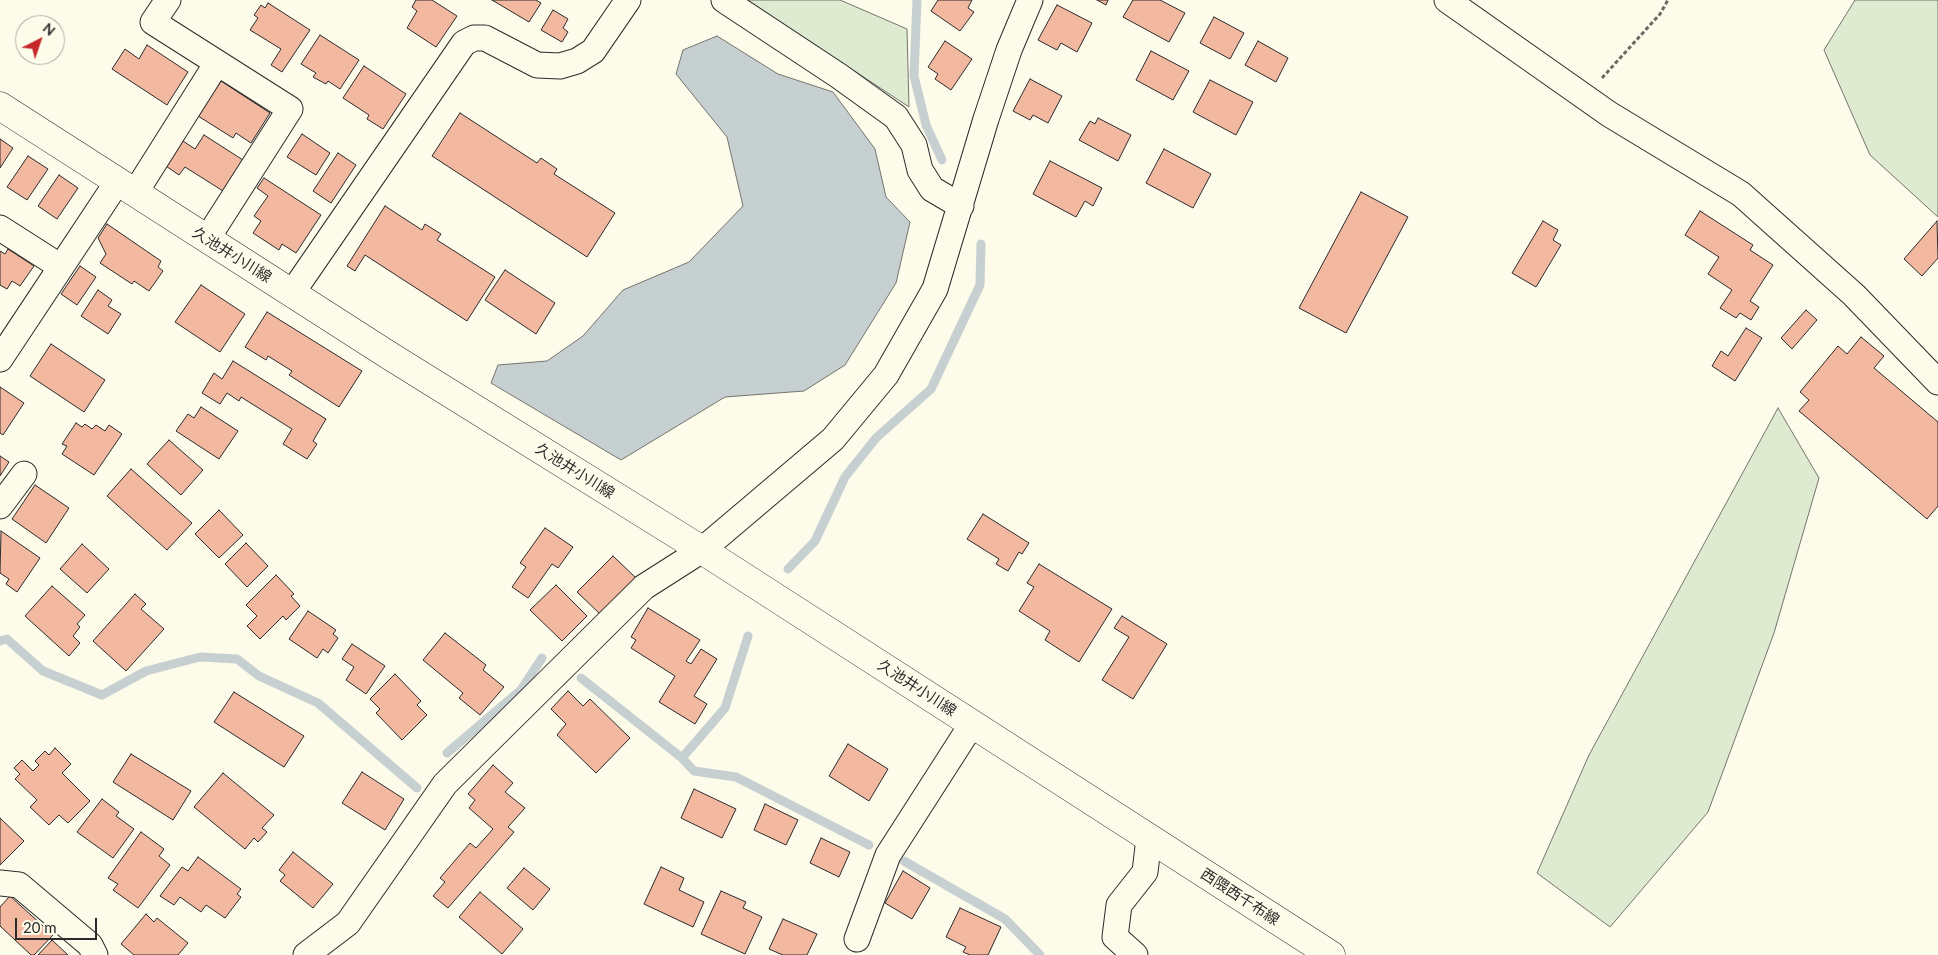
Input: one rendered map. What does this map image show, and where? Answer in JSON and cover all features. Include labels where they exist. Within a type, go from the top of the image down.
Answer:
[{"type":"street","points":[[168,0],[153,22],[290,109],[207,238]]},
{"type":"street","points":[[292,293],[464,43],[474,38],[485,38],[537,65],[560,66],[577,61],[593,50],[628,0]]},
{"type":"street","points":[[724,0],[839,76],[896,117],[914,145],[920,170],[932,189],[961,206]]},
{"type":"street","points":[[306,955],[348,923],[445,784],[644,587],[702,550],[833,439],[886,375],[935,290],[986,119],[1009,50],[1030,0]]},
{"type":"street","points":[[1447,0],[1585,97],[1740,194],[1854,295],[1938,382]]},
{"type":"street","points":[[0,359],[61,267],[126,187],[217,62]]},
{"type":"street","name":"久池井小川線","points":[[0,106],[292,293],[702,550],[1149,838]]},
{"type":"street","points":[[0,228],[61,267]]},
{"type":"street","points":[[0,506],[24,474]]},
{"type":"street","points":[[857,939],[888,855],[972,724]]},
{"type":"street","points":[[1135,955],[1115,937],[1119,904],[1146,872],[1149,838]]},
{"type":"street","name":"西隈西千布線","points":[[1149,838],[1331,955]]},
{"type":"street","points":[[0,883],[19,884],[90,945],[95,955]]},
{"type":"path","points":[[1585,97],[1660,14],[1668,0]]},
{"type":"green space","points":[[747,0],[840,0],[907,29],[909,107]]},
{"type":"green space","points":[[1855,0],[1938,0],[1938,217],[1870,155],[1824,50]]},
{"type":"green space","points":[[1778,408],[1819,478],[1774,633],[1708,812],[1610,927],[1537,873],[1589,755]]},
{"type":"shaded area","points":[[717,36],[778,74],[833,92],[875,149],[886,197],[910,222],[896,283],[845,365],[804,391],[725,397],[621,460],[491,383],[498,365],[547,361],[583,336],[623,290],[689,262],[743,206],[727,137],[676,74],[683,50]]},
{"type":"building","points":[[416,0],[432,0],[457,16],[436,47],[407,28],[417,11],[412,7]]},
{"type":"building","points":[[492,0],[536,0],[541,3],[529,22]]},
{"type":"building","points":[[938,0],[972,0],[968,8],[974,12],[960,31],[931,11]]},
{"type":"building","points":[[1097,0],[1108,0],[1106,5]]},
{"type":"building","points":[[1133,0],[1160,0],[1185,13],[1169,42],[1123,17]]},
{"type":"building","points":[[268,3],[310,30],[282,72],[271,65],[281,49],[250,30],[258,18],[254,15],[261,5],[265,8]]},
{"type":"building","points":[[1057,5],[1092,23],[1077,52],[1061,43],[1057,50],[1038,40]]},
{"type":"building","points":[[553,10],[568,19],[563,28],[568,32],[562,42],[541,30]]},
{"type":"building","points":[[1214,17],[1244,33],[1230,59],[1200,43]]},
{"type":"building","points":[[320,35],[359,60],[340,89],[328,81],[326,84],[313,77],[316,73],[301,64]]},
{"type":"building","points":[[945,41],[972,59],[951,90],[935,79],[938,74],[928,67]]},
{"type":"building","points":[[1258,41],[1288,58],[1276,82],[1245,65]]},
{"type":"building","points":[[147,45],[188,72],[167,105],[112,69],[125,49],[139,59]]},
{"type":"building","points":[[1151,51],[1189,71],[1173,100],[1136,80]]},
{"type":"building","points":[[364,66],[406,94],[383,129],[367,119],[369,115],[343,98]]},
{"type":"building","points":[[1030,79],[1062,96],[1048,123],[1033,115],[1030,120],[1013,111]]},
{"type":"building","points":[[1210,80],[1253,102],[1236,135],[1193,112]]},
{"type":"building","points":[[221,81],[270,113],[251,143],[236,133],[233,138],[198,116]]},
{"type":"building","points":[[460,113],[537,163],[541,158],[557,169],[554,174],[615,213],[587,257],[432,156]]},
{"type":"building","points":[[1098,118],[1131,135],[1118,161],[1079,140],[1090,121],[1095,124]]},
{"type":"building","points":[[302,134],[330,153],[316,175],[287,157]]},
{"type":"building","points":[[204,135],[243,160],[223,191],[185,167],[179,175],[163,164],[180,139],[195,149]]},
{"type":"building","points":[[0,139],[13,148],[0,168]]},
{"type":"building","points":[[1164,149],[1211,174],[1193,208],[1146,183]]},
{"type":"building","points":[[338,153],[356,165],[331,203],[313,191]]},
{"type":"building","points":[[28,156],[48,169],[27,200],[7,187]]},
{"type":"building","points":[[1050,161],[1102,188],[1093,206],[1085,201],[1076,217],[1033,194]]},
{"type":"building","points":[[59,175],[78,188],[57,219],[38,206]]},
{"type":"building","points":[[264,178],[321,215],[296,253],[282,244],[279,250],[253,233],[261,221],[254,216],[268,196],[257,188]]},
{"type":"building","points":[[1361,192],[1408,217],[1346,333],[1299,308]]},
{"type":"building","points":[[385,206],[422,230],[425,224],[441,234],[437,240],[495,277],[467,321],[365,255],[355,271],[347,266]]},
{"type":"building","points":[[1700,211],[1753,245],[1750,250],[1773,265],[1750,301],[1759,307],[1751,320],[1740,313],[1736,318],[1720,308],[1732,290],[1708,274],[1719,257],[1685,235]]},
{"type":"building","points":[[1543,221],[1558,230],[1553,240],[1561,245],[1536,287],[1512,273]]},
{"type":"building","points":[[1937,221],[1938,258],[1922,276],[1904,259]]},
{"type":"building","points":[[107,224],[161,261],[158,267],[163,271],[149,291],[134,281],[132,284],[100,263],[106,254],[98,238]]},
{"type":"building","points":[[8,249],[34,266],[20,286],[12,281],[7,289],[0,285],[0,251],[5,254]]},
{"type":"building","points":[[80,266],[96,277],[77,305],[61,294]]},
{"type":"building","points":[[505,270],[555,303],[536,334],[485,300]]},
{"type":"building","points":[[201,285],[245,314],[220,352],[175,322]]},
{"type":"building","points":[[98,290],[112,300],[108,306],[121,314],[108,334],[81,316]]},
{"type":"building","points":[[1806,310],[1817,320],[1792,349],[1781,338]]},
{"type":"building","points":[[267,312],[362,371],[339,407],[289,375],[292,371],[268,356],[266,360],[245,347]]},
{"type":"building","points":[[1746,328],[1762,338],[1735,381],[1712,366],[1721,351],[1728,356]]},
{"type":"building","points":[[1861,337],[1884,356],[1874,368],[1938,422],[1938,506],[1927,519],[1799,411],[1809,400],[1800,392],[1838,346],[1847,354]]},
{"type":"building","points":[[51,344],[105,380],[84,412],[30,376]]},
{"type":"building","points":[[233,361],[326,419],[313,441],[317,444],[307,459],[283,444],[292,429],[241,397],[239,401],[227,393],[220,404],[202,393],[214,373],[222,379]]},
{"type":"building","points":[[0,387],[24,403],[3,435],[0,433]]},
{"type":"building","points":[[201,407],[238,431],[219,459],[176,431],[188,414],[194,418]]},
{"type":"building","points":[[76,423],[82,427],[85,424],[92,429],[96,425],[105,431],[109,425],[122,434],[94,475],[62,454],[67,446],[62,444]]},
{"type":"building","points":[[169,440],[203,470],[181,495],[147,464]]},
{"type":"building","points":[[0,456],[9,462],[0,476]]},
{"type":"building","points":[[131,469],[192,523],[167,550],[107,496]]},
{"type":"building","points":[[35,485],[69,508],[46,543],[12,519]]},
{"type":"building","points":[[219,510],[243,535],[219,558],[195,534]]},
{"type":"building","points":[[983,514],[1029,543],[1022,554],[1019,552],[1008,571],[996,564],[999,559],[967,539]]},
{"type":"building","points":[[545,528],[573,547],[558,568],[552,564],[528,598],[512,587],[526,567],[520,563]]},
{"type":"building","points":[[1,531],[40,558],[17,592],[6,584],[9,579],[0,573]]},
{"type":"building","points":[[246,543],[268,566],[247,587],[225,564]]},
{"type":"building","points":[[82,544],[109,569],[87,593],[60,569]]},
{"type":"building","points":[[613,556],[636,578],[600,614],[577,592]]},
{"type":"building","points":[[1039,564],[1112,609],[1079,662],[1045,640],[1050,631],[1019,611],[1034,587],[1027,583]]},
{"type":"building","points":[[276,575],[294,594],[291,596],[300,606],[286,620],[283,616],[260,639],[247,626],[257,616],[246,605]]},
{"type":"building","points":[[556,585],[587,616],[562,641],[530,610]]},
{"type":"building","points":[[52,586],[85,615],[77,624],[80,627],[73,636],[80,643],[69,656],[25,616]]},
{"type":"building","points":[[135,594],[146,604],[141,609],[164,629],[126,671],[93,641]]},
{"type":"building","points":[[648,608],[700,640],[686,661],[691,664],[701,649],[717,659],[694,696],[707,704],[695,724],[659,702],[675,676],[631,648],[636,640],[631,637]]},
{"type":"building","points":[[308,611],[336,630],[333,634],[338,638],[328,653],[323,649],[317,658],[289,639]]},
{"type":"building","points":[[1122,616],[1167,644],[1133,699],[1102,680],[1129,637],[1114,628]]},
{"type":"building","points":[[445,633],[486,665],[483,670],[504,687],[480,715],[459,698],[463,693],[423,660]]},
{"type":"building","points":[[352,644],[385,666],[366,694],[346,680],[354,667],[342,659]]},
{"type":"building","points":[[395,674],[421,701],[417,705],[427,715],[402,740],[376,713],[380,709],[370,699]]},
{"type":"building","points":[[568,691],[583,706],[590,699],[630,738],[596,773],[557,735],[566,724],[551,709]]},
{"type":"building","points":[[234,692],[304,736],[284,767],[214,722]]},
{"type":"building","points":[[848,744],[888,769],[869,801],[829,776]]},
{"type":"building","points":[[55,748],[71,764],[62,773],[90,801],[68,823],[59,815],[49,825],[30,807],[37,800],[15,779],[20,774],[14,768],[22,760],[33,771],[39,765],[35,761],[45,751],[49,755]]},
{"type":"building","points":[[131,754],[191,791],[173,820],[113,782]]},
{"type":"building","points":[[493,765],[513,783],[505,792],[525,808],[508,827],[514,832],[448,908],[433,896],[445,882],[440,878],[470,843],[476,848],[493,829],[469,808],[475,800],[468,794]]},
{"type":"building","points":[[362,772],[404,799],[385,830],[342,803]]},
{"type":"building","points":[[223,773],[274,815],[262,828],[267,832],[258,842],[254,838],[245,849],[194,807]]},
{"type":"building","points":[[694,789],[736,809],[722,838],[681,818]]},
{"type":"building","points":[[102,799],[119,812],[116,816],[134,829],[113,858],[77,832]]},
{"type":"building","points":[[765,804],[798,820],[786,845],[754,830]]},
{"type":"building","points":[[0,818],[24,841],[0,865]]},
{"type":"building","points":[[141,832],[164,849],[159,856],[170,865],[138,908],[113,890],[118,884],[108,878]]},
{"type":"building","points":[[821,838],[850,852],[839,877],[810,863]]},
{"type":"building","points":[[293,852],[333,884],[313,908],[280,881],[285,875],[279,870]]},
{"type":"building","points":[[198,857],[241,889],[237,894],[241,897],[225,918],[206,905],[201,912],[180,897],[174,905],[160,896],[182,867],[188,871]]},
{"type":"building","points":[[661,867],[684,878],[679,890],[704,902],[693,927],[644,904]]},
{"type":"building","points":[[524,868],[550,889],[533,910],[507,888]]},
{"type":"building","points":[[903,871],[930,888],[912,919],[885,903]]},
{"type":"building","points":[[721,891],[746,902],[743,908],[762,917],[745,954],[701,934]]},
{"type":"building","points":[[480,892],[523,929],[502,954],[459,917]]},
{"type":"building","points":[[10,896],[53,935],[34,955],[31,955],[0,926],[0,907]]},
{"type":"building","points":[[960,908],[1001,927],[988,955],[970,955],[963,952],[966,947],[946,937]]},
{"type":"building","points":[[146,914],[154,922],[157,918],[188,943],[178,955],[134,955],[121,944]]},
{"type":"building","points":[[783,919],[817,934],[807,955],[783,955],[769,949]]},
{"type":"building","points":[[52,940],[68,955],[38,955]]},
{"type":"waterway","points":[[917,0],[914,76],[926,125],[942,160]]},
{"type":"waterway","points":[[788,569],[815,541],[845,477],[876,438],[931,389],[980,285],[981,244]]},
{"type":"waterway","points":[[581,678],[682,758],[725,708],[748,636]]},
{"type":"waterway","points":[[0,641],[7,639],[43,671],[102,695],[146,671],[200,657],[237,659],[259,676],[318,703],[417,788]]},
{"type":"waterway","points":[[447,753],[521,690],[542,658]]},
{"type":"waterway","points":[[682,758],[694,771],[736,777],[869,845]]},
{"type":"waterway","points":[[904,861],[1005,919],[1040,955]]}]
